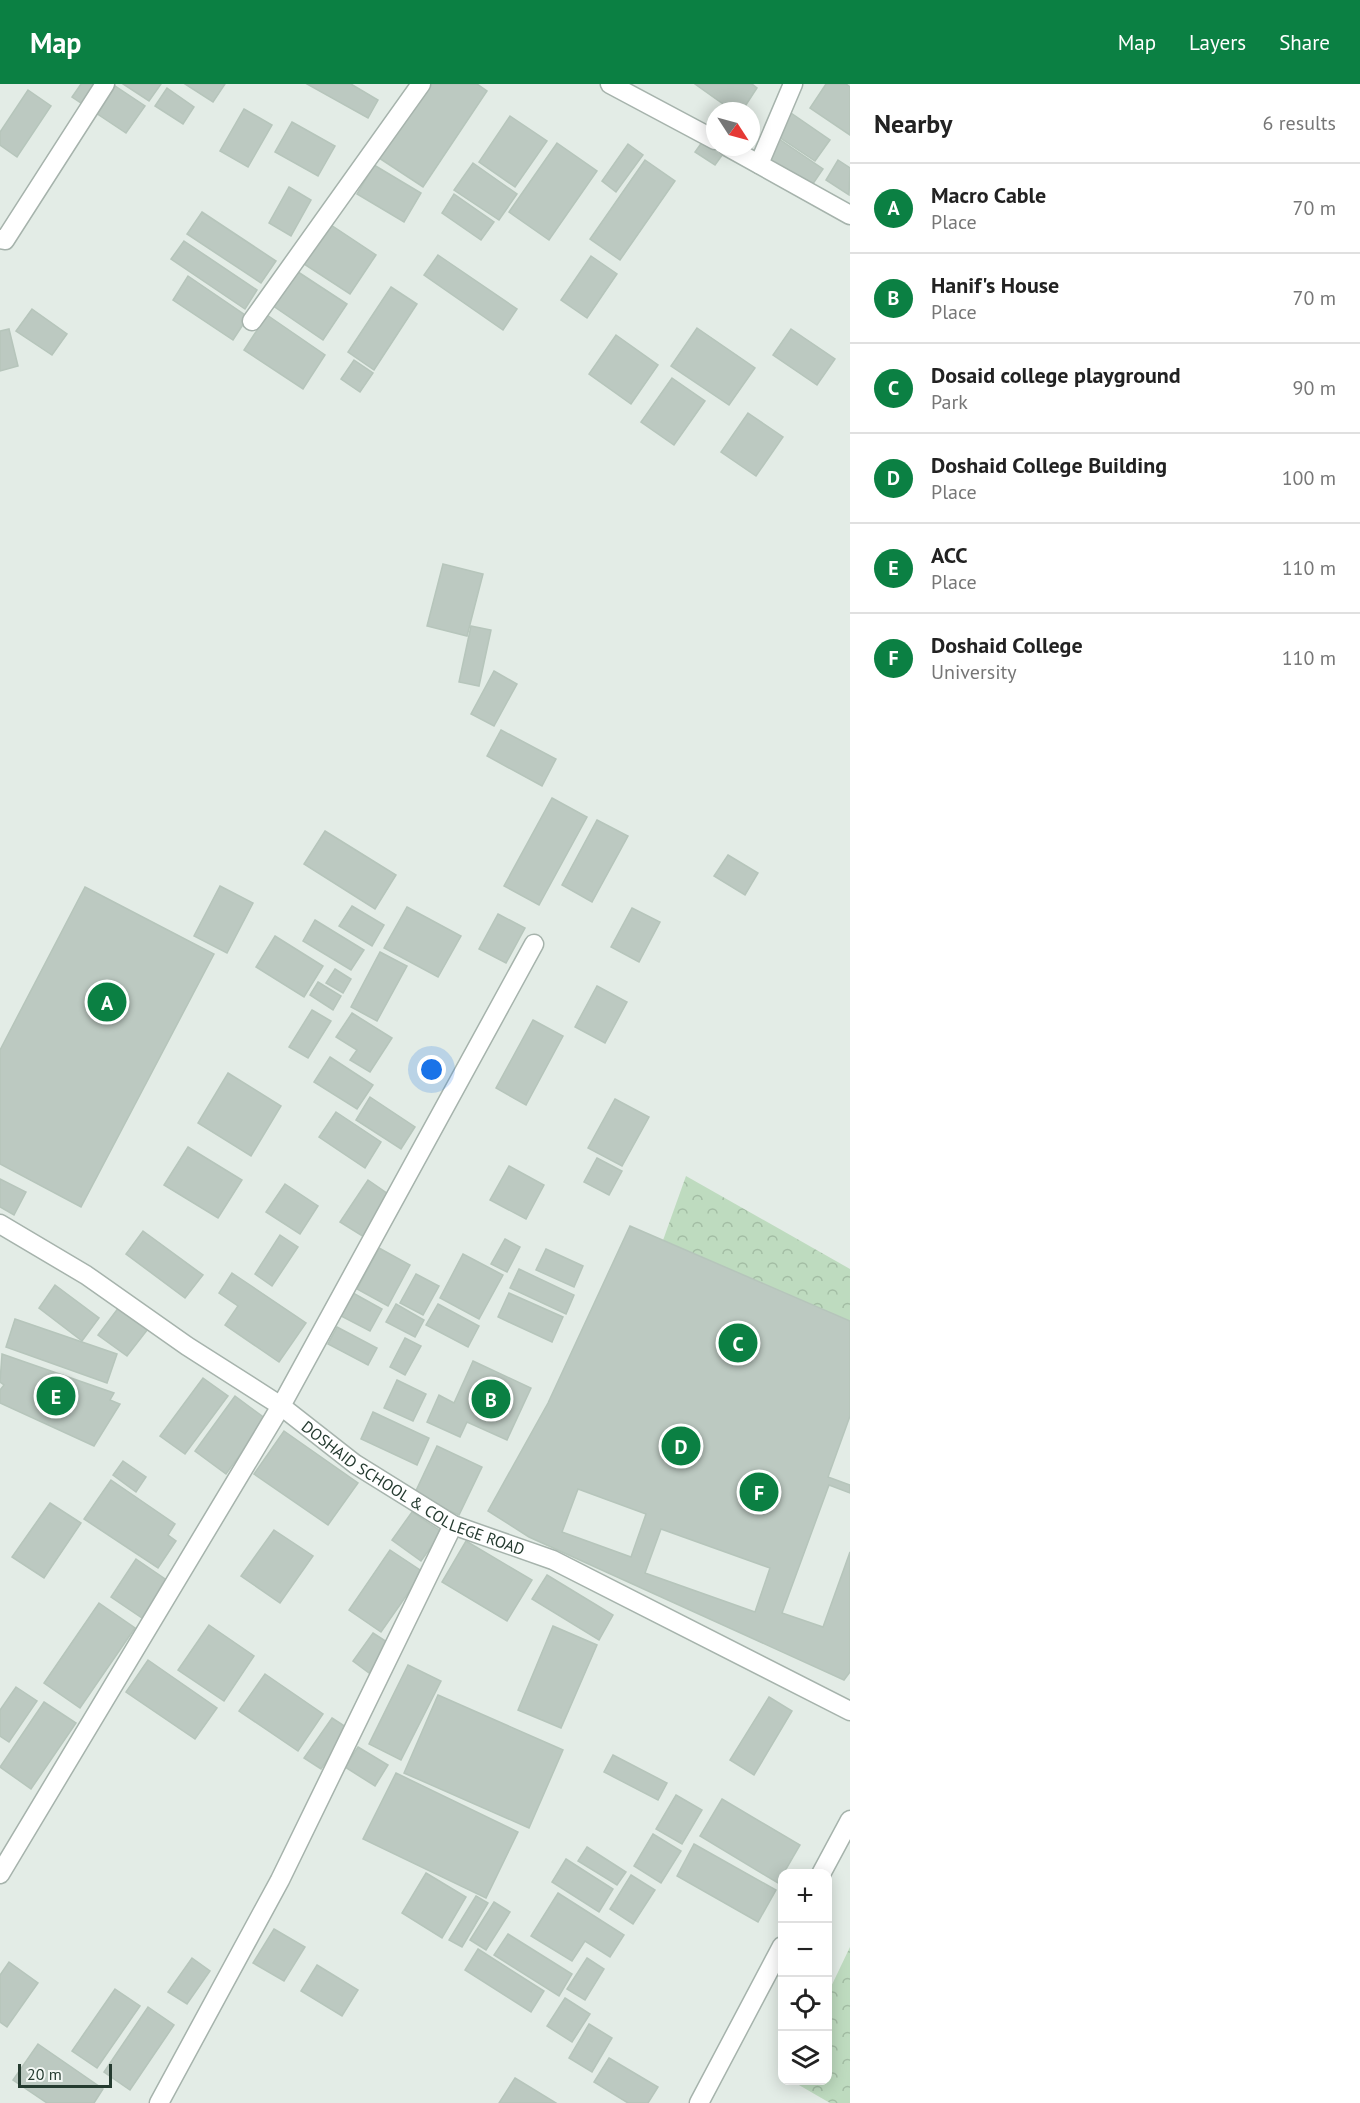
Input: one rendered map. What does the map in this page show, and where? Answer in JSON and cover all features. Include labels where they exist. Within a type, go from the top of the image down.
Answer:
[{"type":"street","points":[[0,238],[5,240],[105,84]]},
{"type":"street","points":[[252,321],[421,84]]},
{"type":"street","points":[[610,84],[706,135]]},
{"type":"street","points":[[759,164],[793,84]]},
{"type":"street","points":[[744,156],[850,215]]},
{"type":"street","points":[[0,1874],[281,1406],[534,944]]},
{"type":"street","name":"DOSHAID SCHOOL & COLLEGE ROAD","points":[[0,1224],[86,1275],[187,1346],[281,1406],[355,1464],[453,1525],[554,1560],[850,1711]]},
{"type":"street","points":[[159,2103],[280,1880],[453,1525]]},
{"type":"street","points":[[824,1869],[850,1820]]},
{"type":"street","points":[[699,2103],[778,1955]]},
{"type":"green space","points":[[686,1176],[850,1269],[850,1416],[818,1482],[598,1422]]},
{"type":"green space","points":[[850,1947],[850,2103],[830,2103],[799,2085],[832,2085],[832,1985]]},
{"type":"building","points":[[81,84],[112,84],[145,106],[126,133],[72,97]]},
{"type":"building","points":[[123,84],[161,84],[149,101]]},
{"type":"building","points":[[185,84],[225,84],[213,102]]},
{"type":"building","points":[[307,84],[351,84],[378,100],[368,118]]},
{"type":"building","points":[[427,84],[477,84],[487,91],[423,187],[379,158]]},
{"type":"building","points":[[695,84],[752,84],[757,88],[748,102],[720,102]]},
{"type":"building","points":[[826,84],[846,84],[850,87],[850,135],[810,108]]},
{"type":"building","points":[[167,88],[194,107],[183,124],[155,106]]},
{"type":"building","points":[[28,90],[51,106],[17,157],[0,145],[0,132]]},
{"type":"building","points":[[244,109],[272,125],[248,167],[220,151]]},
{"type":"building","points":[[791,113],[830,140],[815,161],[776,135]]},
{"type":"building","points":[[510,116],[547,141],[515,187],[479,162]]},
{"type":"building","points":[[292,122],[335,146],[318,176],[275,152]]},
{"type":"building","points":[[706,137],[706,156],[722,156],[715,165],[695,152]]},
{"type":"building","points":[[779,139],[823,169],[806,194],[762,164]]},
{"type":"building","points":[[557,143],[597,171],[549,240],[509,212]]},
{"type":"building","points":[[628,144],[643,155],[616,192],[602,181]]},
{"type":"building","points":[[645,160],[675,181],[620,260],[590,239]]},
{"type":"building","points":[[838,160],[850,168],[849,195],[826,180]]},
{"type":"building","points":[[473,163],[517,194],[499,220],[454,190]]},
{"type":"building","points":[[374,165],[421,193],[404,222],[357,194]]},
{"type":"building","points":[[289,187],[311,200],[291,236],[269,223]]},
{"type":"building","points":[[454,194],[494,222],[481,240],[442,213]]},
{"type":"building","points":[[202,212],[276,261],[261,283],[187,234]]},
{"type":"building","points":[[328,223],[376,255],[350,294],[301,262]]},
{"type":"building","points":[[184,241],[257,290],[245,309],[171,259]]},
{"type":"building","points":[[438,255],[517,309],[503,330],[424,275]]},
{"type":"building","points":[[591,256],[617,274],[587,318],[561,300]]},
{"type":"building","points":[[292,268],[347,304],[323,340],[269,303]]},
{"type":"building","points":[[188,276],[248,317],[233,340],[173,300]]},
{"type":"building","points":[[391,287],[417,304],[374,370],[348,352]]},
{"type":"building","points":[[32,309],[67,334],[52,355],[16,331]]},
{"type":"building","points":[[267,315],[325,355],[303,389],[244,350]]},
{"type":"building","points":[[697,328],[755,368],[729,405],[671,366]]},
{"type":"building","points":[[9,329],[18,366],[0,371],[0,331]]},
{"type":"building","points":[[791,329],[835,359],[817,385],[773,355]]},
{"type":"building","points":[[616,335],[658,365],[631,404],[589,374]]},
{"type":"building","points":[[354,360],[373,373],[360,392],[341,379]]},
{"type":"building","points":[[672,378],[705,401],[674,445],[641,422]]},
{"type":"building","points":[[748,413],[783,437],[756,476],[721,452]]},
{"type":"building","points":[[443,564],[483,574],[467,636],[427,626]]},
{"type":"building","points":[[471,626],[491,630],[479,686],[459,682]]},
{"type":"building","points":[[494,671],[517,684],[494,726],[471,714]]},
{"type":"building","points":[[501,730],[556,759],[542,786],[487,756]]},
{"type":"building","points":[[552,798],[587,817],[539,905],[504,886]]},
{"type":"building","points":[[597,820],[628,836],[592,902],[562,885]]},
{"type":"building","points":[[325,831],[396,875],[375,909],[304,864]]},
{"type":"building","points":[[728,855],[758,873],[745,895],[714,876]]},
{"type":"building","points":[[220,886],[253,903],[227,953],[194,936]]},
{"type":"building","points":[[85,887],[214,954],[81,1207],[0,1164],[0,1050]]},
{"type":"building","points":[[352,906],[384,925],[372,946],[339,926]]},
{"type":"building","points":[[407,907],[461,936],[438,977],[384,948]]},
{"type":"building","points":[[632,908],[660,922],[639,962],[611,947]]},
{"type":"building","points":[[498,914],[525,928],[506,963],[479,949]]},
{"type":"building","points":[[315,920],[364,950],[351,970],[303,941]]},
{"type":"building","points":[[275,936],[323,966],[304,997],[256,967]]},
{"type":"building","points":[[380,952],[407,966],[377,1021],[351,1007]]},
{"type":"building","points":[[335,969],[351,979],[343,993],[326,983]]},
{"type":"building","points":[[318,982],[341,996],[333,1010],[310,995]]},
{"type":"building","points":[[597,986],[627,1002],[605,1043],[575,1027]]},
{"type":"building","points":[[312,1010],[331,1021],[308,1058],[289,1047]]},
{"type":"building","points":[[352,1013],[392,1038],[370,1072],[350,1060],[357,1050],[336,1037]]},
{"type":"building","points":[[533,1020],[563,1036],[526,1105],[496,1088]]},
{"type":"building","points":[[330,1057],[373,1085],[357,1109],[314,1082]]},
{"type":"building","points":[[228,1073],[281,1106],[251,1156],[198,1123]]},
{"type":"building","points":[[370,1097],[415,1127],[401,1149],[356,1120]]},
{"type":"building","points":[[615,1099],[649,1117],[622,1166],[588,1148]]},
{"type":"building","points":[[336,1112],[381,1142],[365,1168],[319,1137]]},
{"type":"building","points":[[188,1147],[242,1180],[218,1218],[164,1185]]},
{"type":"building","points":[[597,1158],[622,1171],[609,1195],[584,1182]]},
{"type":"building","points":[[509,1166],[544,1185],[526,1219],[490,1200]]},
{"type":"building","points":[[0,1179],[26,1192],[14,1215],[0,1207]]},
{"type":"building","points":[[368,1180],[391,1196],[364,1237],[340,1222]]},
{"type":"building","points":[[285,1184],[318,1206],[300,1234],[266,1212]]},
{"type":"building","points":[[630,1226],[850,1321],[850,1416],[828,1477],[850,1485],[850,1493],[829,1485],[782,1613],[823,1627],[850,1552],[850,1672],[844,1680],[529,1537],[488,1511],[548,1403]],"holes":[[[578,1489],[646,1514],[631,1557],[562,1532]],[[661,1529],[770,1568],[755,1612],[645,1573]]]},
{"type":"building","points":[[143,1231],[203,1275],[185,1298],[126,1254]]},
{"type":"building","points":[[280,1235],[298,1247],[272,1286],[255,1274]]},
{"type":"building","points":[[505,1239],[520,1247],[507,1272],[491,1264]]},
{"type":"building","points":[[379,1248],[410,1265],[388,1306],[357,1289]]},
{"type":"building","points":[[546,1249],[583,1266],[574,1287],[536,1270]]},
{"type":"building","points":[[463,1254],[503,1275],[479,1319],[440,1298]]},
{"type":"building","points":[[519,1269],[574,1295],[566,1314],[510,1288]]},
{"type":"building","points":[[232,1273],[306,1323],[279,1362],[225,1325],[238,1306],[219,1293]]},
{"type":"building","points":[[416,1274],[439,1286],[423,1315],[400,1303]]},
{"type":"building","points":[[55,1285],[99,1318],[82,1341],[39,1308]]},
{"type":"building","points":[[353,1293],[382,1309],[370,1331],[341,1316]]},
{"type":"building","points":[[509,1293],[563,1317],[552,1342],[498,1317]]},
{"type":"building","points":[[396,1304],[424,1320],[415,1337],[386,1322]]},
{"type":"building","points":[[438,1304],[479,1326],[468,1347],[426,1325]]},
{"type":"building","points":[[119,1307],[148,1329],[127,1356],[98,1335]]},
{"type":"building","points":[[15,1319],[117,1354],[107,1383],[6,1347]]},
{"type":"building","points":[[337,1327],[377,1348],[368,1365],[328,1344]]},
{"type":"building","points":[[405,1338],[421,1346],[405,1375],[390,1367]]},
{"type":"building","points":[[2,1354],[114,1393],[110,1400],[120,1404],[94,1446],[0,1403],[0,1390],[4,1385],[0,1382]]},
{"type":"building","points":[[473,1361],[531,1388],[507,1440],[467,1422],[460,1437],[427,1422],[439,1395],[454,1403]]},
{"type":"building","points":[[203,1378],[228,1396],[185,1454],[160,1436]]},
{"type":"building","points":[[397,1380],[426,1394],[413,1421],[384,1408]]},
{"type":"building","points":[[235,1396],[266,1419],[226,1474],[195,1451]]},
{"type":"building","points":[[373,1412],[429,1438],[417,1465],[361,1439]]},
{"type":"building","points":[[284,1431],[358,1483],[328,1525],[254,1474]]},
{"type":"building","points":[[437,1446],[482,1467],[459,1515],[414,1495]]},
{"type":"building","points":[[123,1461],[146,1477],[136,1492],[113,1475]]},
{"type":"building","points":[[111,1480],[175,1524],[168,1535],[176,1541],[158,1568],[84,1519]]},
{"type":"building","points":[[50,1503],[81,1523],[44,1578],[12,1557]]},
{"type":"building","points":[[412,1512],[442,1532],[421,1561],[392,1540]]},
{"type":"building","points":[[274,1530],[313,1556],[280,1603],[241,1576]]},
{"type":"building","points":[[466,1541],[532,1580],[507,1621],[442,1582]]},
{"type":"building","points":[[390,1550],[423,1572],[381,1632],[349,1610]]},
{"type":"building","points":[[136,1559],[168,1581],[142,1618],[111,1597]]},
{"type":"building","points":[[547,1575],[613,1615],[599,1640],[532,1599]]},
{"type":"building","points":[[99,1603],[135,1628],[80,1708],[44,1683]]},
{"type":"building","points":[[209,1625],[254,1656],[224,1701],[178,1670]]},
{"type":"building","points":[[553,1626],[597,1645],[561,1728],[518,1710]]},
{"type":"building","points":[[373,1633],[390,1644],[369,1673],[353,1661]]},
{"type":"building","points":[[148,1660],[217,1708],[195,1739],[126,1692]]},
{"type":"building","points":[[408,1665],[441,1681],[401,1760],[369,1744]]},
{"type":"building","points":[[265,1674],[323,1714],[298,1751],[239,1711]]},
{"type":"building","points":[[16,1687],[37,1701],[9,1742],[0,1736],[0,1710]]},
{"type":"building","points":[[438,1695],[563,1750],[529,1828],[404,1773]]},
{"type":"building","points":[[769,1697],[792,1711],[754,1775],[730,1760]]},
{"type":"building","points":[[44,1702],[76,1723],[31,1789],[0,1767]]},
{"type":"building","points":[[332,1718],[349,1729],[321,1769],[304,1758]]},
{"type":"building","points":[[358,1747],[388,1765],[375,1786],[345,1767]]},
{"type":"building","points":[[613,1755],[667,1783],[658,1800],[604,1772]]},
{"type":"building","points":[[396,1773],[518,1832],[486,1898],[363,1839]]},
{"type":"building","points":[[676,1795],[702,1810],[682,1844],[656,1829]]},
{"type":"building","points":[[722,1799],[800,1845],[786,1869],[778,1869],[778,1883],[700,1836]]},
{"type":"building","points":[[653,1834],[681,1851],[661,1883],[634,1866]]},
{"type":"building","points":[[694,1844],[776,1890],[758,1922],[677,1876]]},
{"type":"building","points":[[587,1847],[626,1872],[617,1885],[578,1861]]},
{"type":"building","points":[[566,1859],[613,1889],[599,1912],[552,1882]]},
{"type":"building","points":[[426,1873],[466,1897],[442,1938],[402,1913]]},
{"type":"building","points":[[631,1875],[655,1890],[633,1924],[610,1909]]},
{"type":"building","points":[[558,1893],[624,1935],[610,1957],[585,1941],[572,1961],[531,1936]]},
{"type":"building","points":[[476,1896],[488,1903],[462,1947],[449,1940]]},
{"type":"building","points":[[494,1902],[510,1912],[486,1950],[470,1940]]},
{"type":"building","points":[[274,1929],[305,1947],[284,1981],[253,1963]]},
{"type":"building","points":[[508,1934],[572,1974],[559,1996],[494,1955]]},
{"type":"building","points":[[478,1949],[544,1991],[531,2012],[465,1970]]},
{"type":"building","points":[[192,1958],[210,1971],[187,2004],[168,1992]]},
{"type":"building","points":[[587,1958],[604,1969],[585,2000],[567,1989]]},
{"type":"building","points":[[9,1962],[38,1983],[7,2027],[0,2022],[0,1975]]},
{"type":"building","points":[[317,1965],[358,1990],[342,2016],[301,1991]]},
{"type":"building","points":[[115,1989],[140,2006],[97,2068],[72,2051]]},
{"type":"building","points":[[565,1998],[590,2014],[572,2042],[547,2026]]},
{"type":"building","points":[[148,2007],[174,2025],[130,2090],[104,2072]]},
{"type":"building","points":[[589,2024],[612,2038],[592,2072],[569,2058]]},
{"type":"building","points":[[38,2044],[103,2089],[94,2103],[47,2103],[13,2080]]},
{"type":"building","points":[[609,2058],[658,2087],[648,2103],[628,2103],[594,2082]]},
{"type":"building","points":[[515,2078],[556,2103],[499,2103]]},
{"type":"place","name":"Macro Cable","points":[[107,1002]]},
{"type":"place","name":"Dosaid college playground","points":[[738,1343]]},
{"type":"place","name":"ACC","points":[[56,1396]]},
{"type":"place","name":"Hanif's House","points":[[491,1399]]},
{"type":"place","name":"Doshaid College Building","points":[[681,1446]]},
{"type":"place","name":"Doshaid College","points":[[759,1492]]}]
